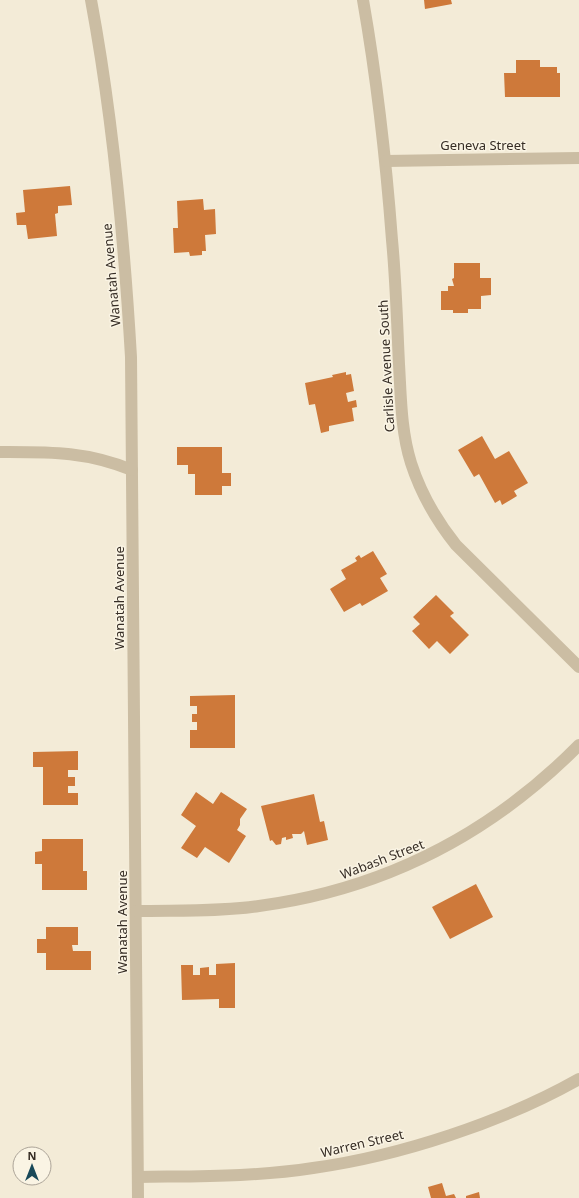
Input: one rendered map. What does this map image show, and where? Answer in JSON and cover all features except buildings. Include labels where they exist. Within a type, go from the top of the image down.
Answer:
[{"type":"street","name":"Wanatah Avenue","points":[[91,0],[111,128],[126,268],[131,356],[138,1198]]},
{"type":"street","name":"Carlisle Avenue South","points":[[363,0],[372,49],[386,161],[395,275],[404,438],[416,477],[429,506],[441,526],[456,545],[579,667]]},
{"type":"street","name":"Geneva Street","points":[[386,161],[579,158]]},
{"type":"street","points":[[0,452],[85,455],[109,461],[132,470]]},
{"type":"street","name":"Wabash Street","points":[[136,911],[257,906],[300,900],[336,891],[386,875],[434,853],[473,831],[509,807],[560,764],[579,745]]},
{"type":"street","name":"Warren Street","points":[[138,1177],[235,1175],[313,1168],[365,1158],[435,1139],[499,1118],[579,1079]]}]
